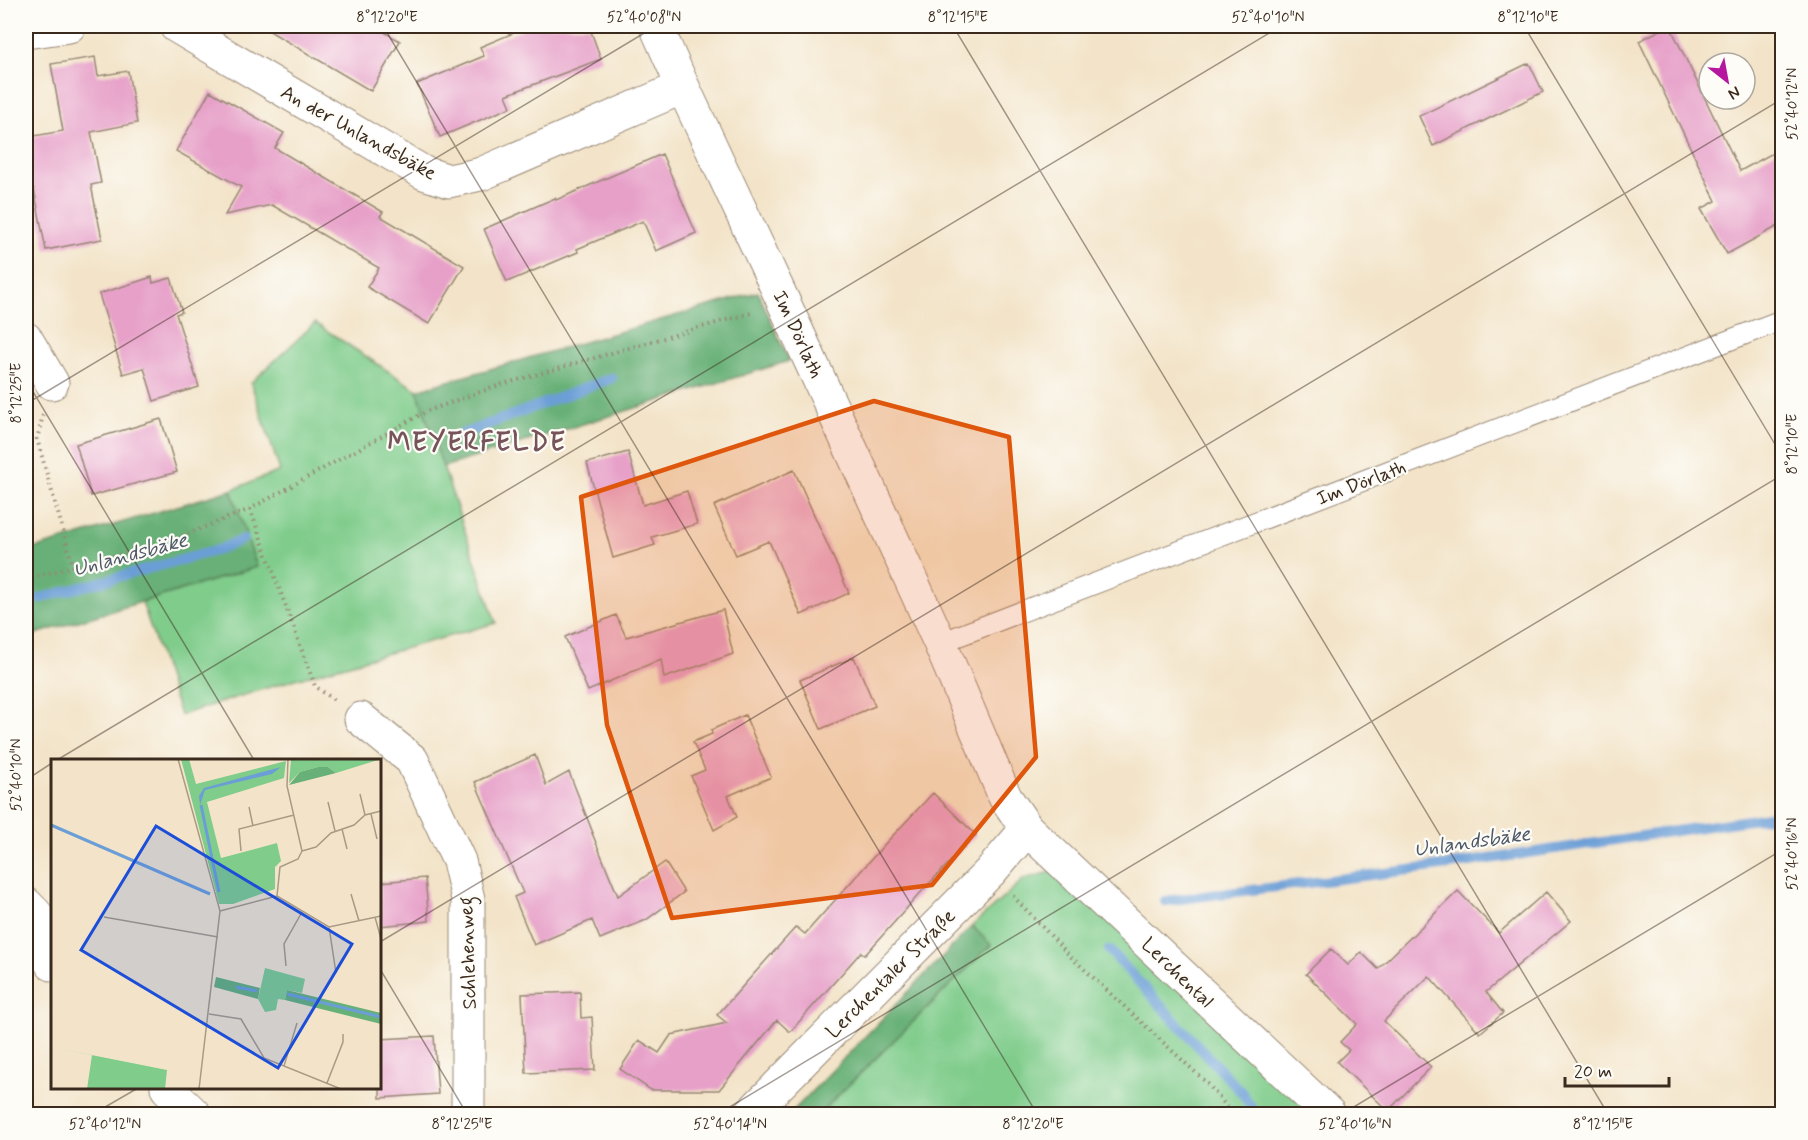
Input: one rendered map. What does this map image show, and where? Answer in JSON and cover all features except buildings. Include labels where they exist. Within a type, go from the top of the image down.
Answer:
[{"type":"street","points":[[26,32],[69,26]]},
{"type":"street","name":"An der Unlandsbäke","points":[[176,26],[424,173],[449,181],[481,174],[683,87]]},
{"type":"street","name":"Im Dörlath","points":[[656,26],[940,643],[1005,797],[1028,829]]},
{"type":"street","points":[[26,339],[52,382]]},
{"type":"street","name":"Schlehenweg","points":[[360,719],[412,760],[459,861],[468,899],[468,1114]]},
{"type":"street","name":"Lerchentaler Straße","points":[[750,1114],[990,872],[1028,829]]},
{"type":"street","name":"Lerchental","points":[[1028,829],[1329,1114]]},
{"type":"street","points":[[26,904],[36,914],[51,962]]},
{"type":"street","points":[[168,1089],[194,1114]]},
{"type":"lane","name":"Im Dörlath","points":[[940,643],[1782,320]]},
{"type":"path","points":[[26,579],[167,542],[250,509],[427,411],[500,385],[784,303]]},
{"type":"path","points":[[52,382],[37,439],[74,566]]},
{"type":"path","points":[[250,509],[315,686],[360,719]]},
{"type":"path","points":[[990,872],[1071,957],[1207,1083],[1233,1114]]},
{"type":"highlighted area","points":[[874,401],[1009,437],[1036,757],[932,885],[672,918],[607,725],[581,497]]},
{"type":"green space","points":[[758,292],[789,361],[443,467],[417,390]]},
{"type":"green space","points":[[315,323],[417,390],[496,623],[299,678],[180,715],[142,602],[257,567],[231,490],[280,471],[251,383]]},
{"type":"green space","points":[[231,490],[257,567],[26,637],[26,551]]},
{"type":"green space","points":[[1059,870],[1312,1114],[819,1114],[991,945],[972,926],[1024,879]]},
{"type":"green space","points":[[972,926],[991,945],[819,1114],[790,1114]]},
{"type":"waterway","name":"Unlandsbäke","points":[[454,437],[612,378]]},
{"type":"waterway","name":"Unlandsbäke","points":[[26,602],[218,550],[243,539]]},
{"type":"waterway","name":"Unlandsbäke","points":[[1165,901],[1449,865],[1782,815]]},
{"type":"waterway","points":[[1109,950],[1242,1093],[1256,1114]]},
{"type":"district","name":"MEYERFELDE","points":[[477,441]]}]
